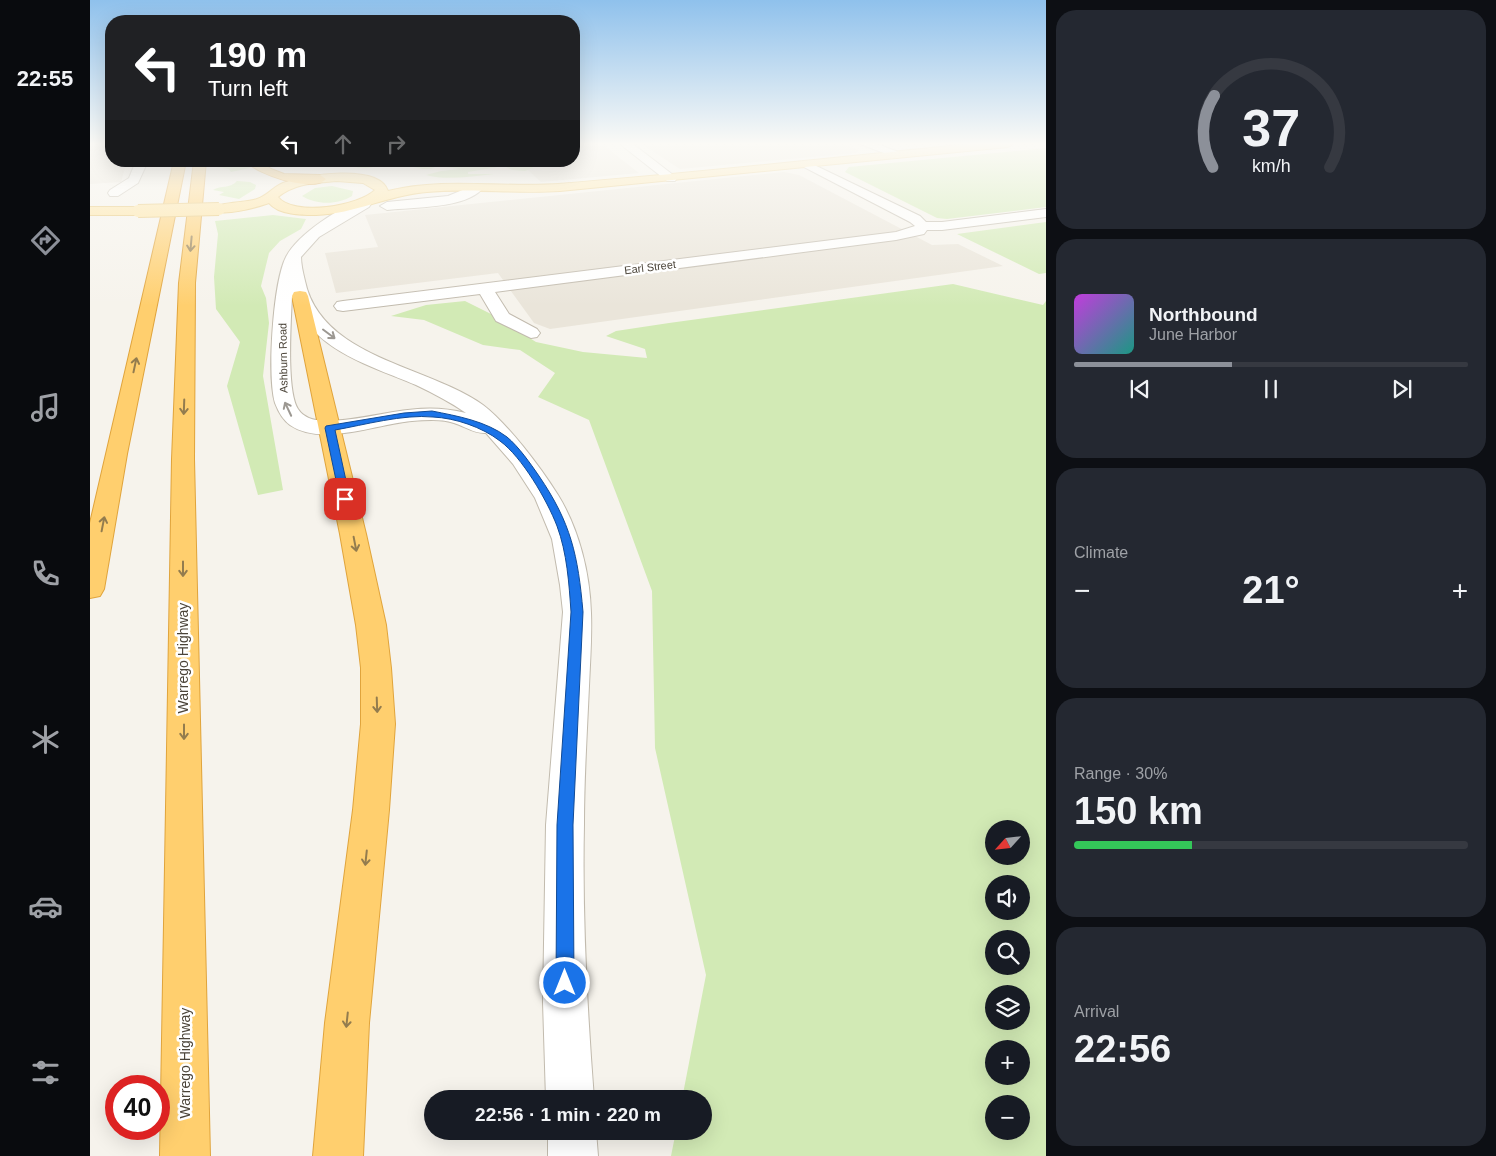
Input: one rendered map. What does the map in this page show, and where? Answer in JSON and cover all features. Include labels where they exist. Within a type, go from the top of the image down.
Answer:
[{"type":"highway","points":[[90,589],[116,454],[172,198]]},
{"type":"highway","name":"Warrego Highway","points":[[185,1156],[183,459],[187,283],[196,198]]},
{"type":"highway","points":[[300,296],[371,625],[376,668],[378,724],[371,810],[347,1023],[338,1156]]},
{"type":"main road","points":[[219,209],[252,204],[268,198]]},
{"type":"main road","points":[[271,198],[273,202],[279,206],[301,210]]},
{"type":"main road","points":[[368,202],[374,198]]},
{"type":"main road","points":[[90,211],[334,210],[384,198]]},
{"type":"street","points":[[387,206],[456,198]]},
{"type":"street","points":[[873,198],[915,219],[923,226]]},
{"type":"street","name":"Ashburn Road","points":[[368,202],[316,231],[297,251],[286,273],[283,290],[284,400],[290,414],[296,421],[330,428],[410,415],[439,414],[471,422],[504,439]]},
{"type":"street","points":[[301,210],[318,218],[316,231]]},
{"type":"street","name":"Earl Street","points":[[343,306],[377,309],[485,288],[896,236],[919,231],[923,226],[942,226],[1046,213]]},
{"type":"street","name":"Ashburn Road","points":[[293,259],[300,296],[313,319],[331,336],[360,354],[423,381],[471,407],[504,439],[527,465],[552,503],[567,542],[575,583],[577,612],[565,825],[566,1002],[570,1090]]},
{"type":"street","points":[[485,288],[502,317],[531,333]]},
{"type":"street","points":[[572,1140],[573,1156]]},
{"type":"shaded area","points":[[531,198],[843,198],[932,245],[958,244],[1003,266],[550,329],[534,323],[498,273],[336,293],[325,253],[378,247],[365,215]]},
{"type":"green space","points":[[306,198],[348,198],[327,203]]},
{"type":"green space","points":[[897,198],[1046,198],[1046,207],[947,219],[937,218]]},
{"type":"green space","points":[[273,215],[306,219],[301,229],[280,241],[269,253],[261,286],[266,298],[269,323],[263,376],[283,490],[258,495],[227,386],[240,342],[216,309],[214,277],[218,234],[215,221]]},
{"type":"green space","points":[[1046,222],[1046,273],[1039,274],[957,234]]},
{"type":"green space","points":[[953,284],[1043,305],[1046,301],[1046,1156],[671,1156],[674,1140],[712,1140],[712,1090],[684,1090],[706,975],[655,748],[652,591],[589,420],[538,397],[555,373],[520,350],[483,345],[424,320],[391,316],[426,305],[465,301],[493,315],[536,342],[583,352],[647,358],[645,349],[606,336],[616,331]]},
{"type":"route","points":[[345,499],[330,428],[415,414],[432,414],[466,420],[504,439],[527,465],[552,503],[569,549],[575,583],[577,612],[565,825],[565,983]]}]
